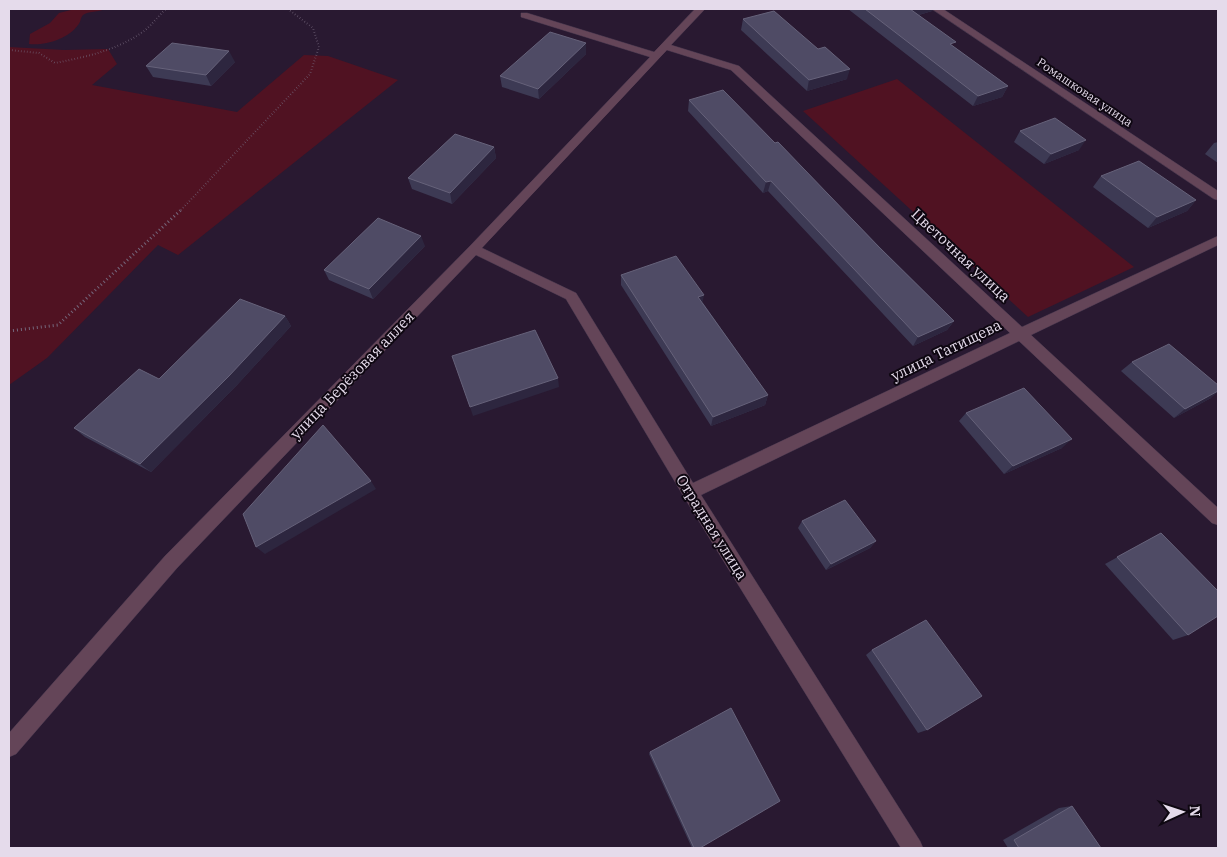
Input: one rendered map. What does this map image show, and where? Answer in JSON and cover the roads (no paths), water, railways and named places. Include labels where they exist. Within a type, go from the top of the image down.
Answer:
[{"type":"street","name":"улица Берёзовая аллея","points":[[9,747],[171,562],[474,249],[700,9]]},
{"type":"street","name":"Ромашковая улица","points":[[937,9],[1218,196]]},
{"type":"street","name":"Цветочная улица","points":[[524,15],[734,68],[1218,518]]},
{"type":"street","name":"улица Татищева","points":[[690,492],[1020,332],[1218,240]]},
{"type":"street","name":"Отрадная улица","points":[[474,249],[571,296],[690,492],[913,848]]}]
